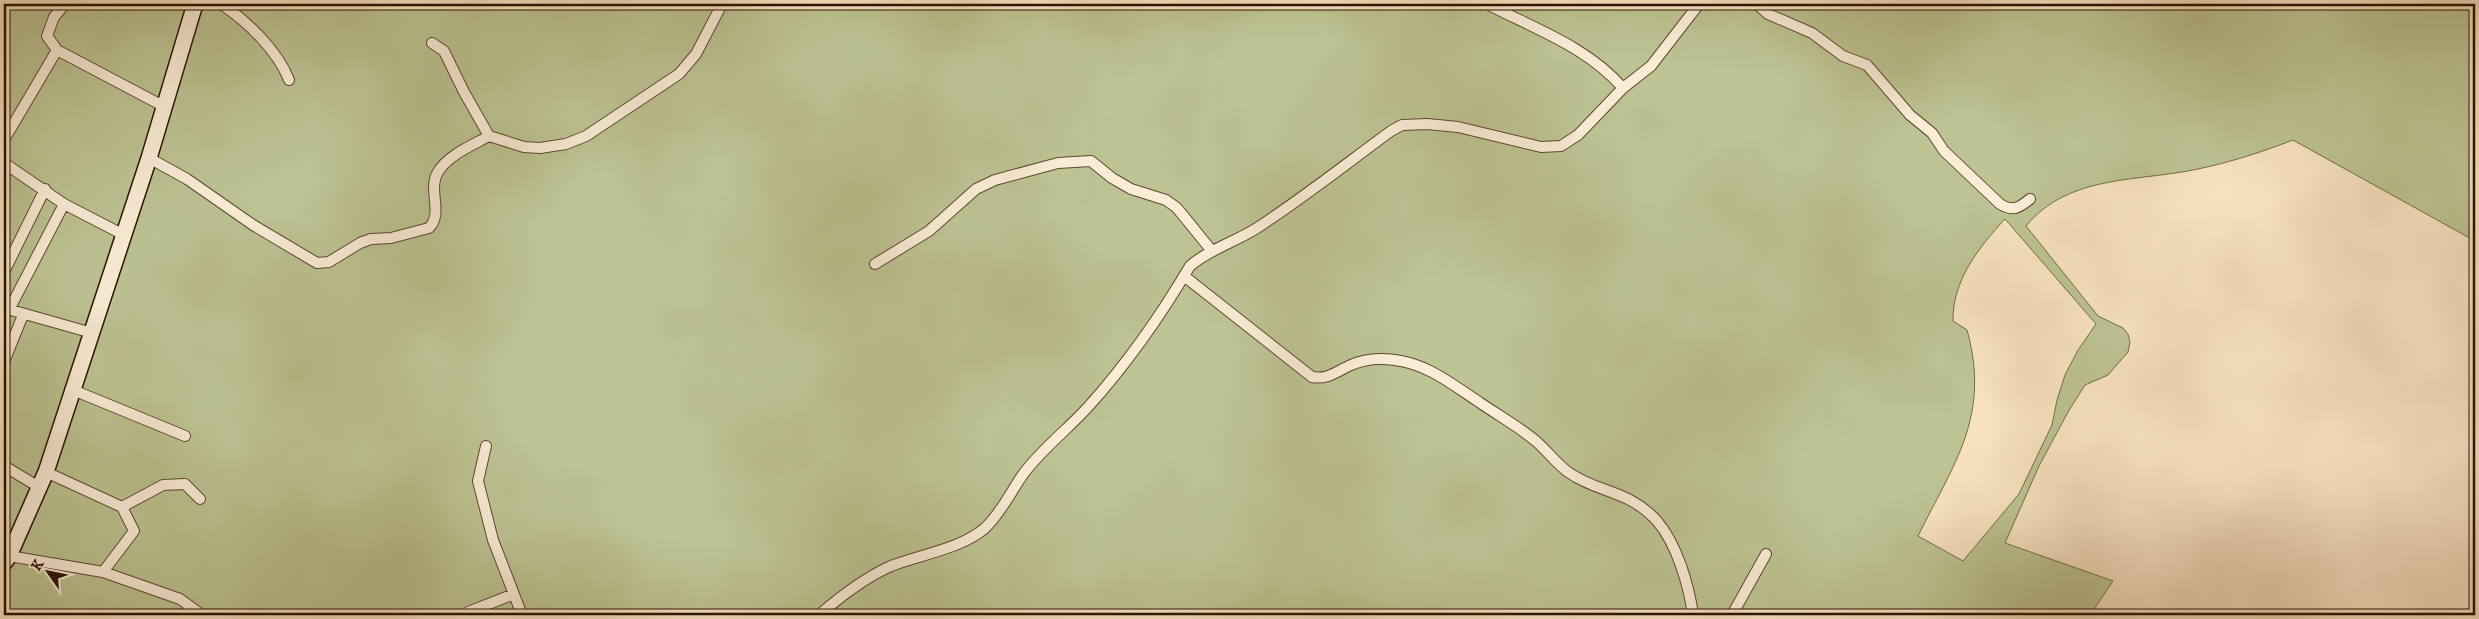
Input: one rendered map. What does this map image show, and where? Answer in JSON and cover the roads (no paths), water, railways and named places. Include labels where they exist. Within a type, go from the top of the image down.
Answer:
[{"type":"street","points":[[65,4],[54,17],[47,36],[57,50],[165,107]]},
{"type":"street","points":[[195,4],[149,158],[46,472],[6,559],[104,572],[180,599],[202,615]]},
{"type":"street","points":[[221,4],[273,49],[289,80]]},
{"type":"street","points":[[432,43],[444,51],[464,92],[489,136],[524,147],[540,148],[566,144],[586,136],[679,74],[696,54],[722,4]]},
{"type":"street","points":[[1487,4],[1568,43],[1611,74],[1623,88]]},
{"type":"street","points":[[819,615],[847,591],[888,567],[928,552],[958,544],[984,528],[1005,504],[1024,473],[1050,443],[1088,407],[1138,343],[1184,276],[1199,259],[1212,251],[1230,245],[1257,228],[1402,125],[1414,123],[1458,127],[1540,147],[1561,146],[1578,135],[1623,88],[1651,66],[1699,4]]},
{"type":"street","points":[[1757,4],[1768,14],[1812,33],[1843,56],[1867,65],[1904,108],[1932,133],[1944,151],[2000,204],[2008,208],[2017,209],[2030,199]]},
{"type":"street","points":[[4,140],[57,50]]},
{"type":"street","points":[[149,158],[187,179],[253,225],[311,260],[323,263],[338,257],[360,243],[429,228],[436,215],[433,189],[437,173],[441,167],[464,149],[489,136]]},
{"type":"street","points":[[875,264],[929,231],[976,189],[995,180],[1058,163],[1091,161],[1112,178],[1131,189],[1166,200],[1177,208],[1212,251]]},
{"type":"street","points":[[4,163],[64,204],[124,235]]},
{"type":"street","points":[[4,272],[44,189]]},
{"type":"street","points":[[64,204],[7,309],[92,333]]},
{"type":"street","points":[[1184,276],[1312,377],[1326,378],[1352,364],[1374,360],[1396,360],[1424,368],[1451,382],[1479,403],[1516,425],[1539,443],[1567,472],[1639,504],[1658,522],[1668,540],[1689,589],[1693,615]]},
{"type":"street","points":[[4,362],[23,314]]},
{"type":"street","points":[[73,390],[184,436]]},
{"type":"street","points":[[486,446],[478,481],[493,540],[522,615]]},
{"type":"street","points":[[4,466],[39,487]]},
{"type":"street","points":[[46,472],[122,507],[134,531],[104,572]]},
{"type":"street","points":[[122,507],[162,486],[185,484],[200,499]]},
{"type":"street","points":[[1732,615],[1766,554]]},
{"type":"street","points":[[468,615],[468,612],[514,594]]}]
